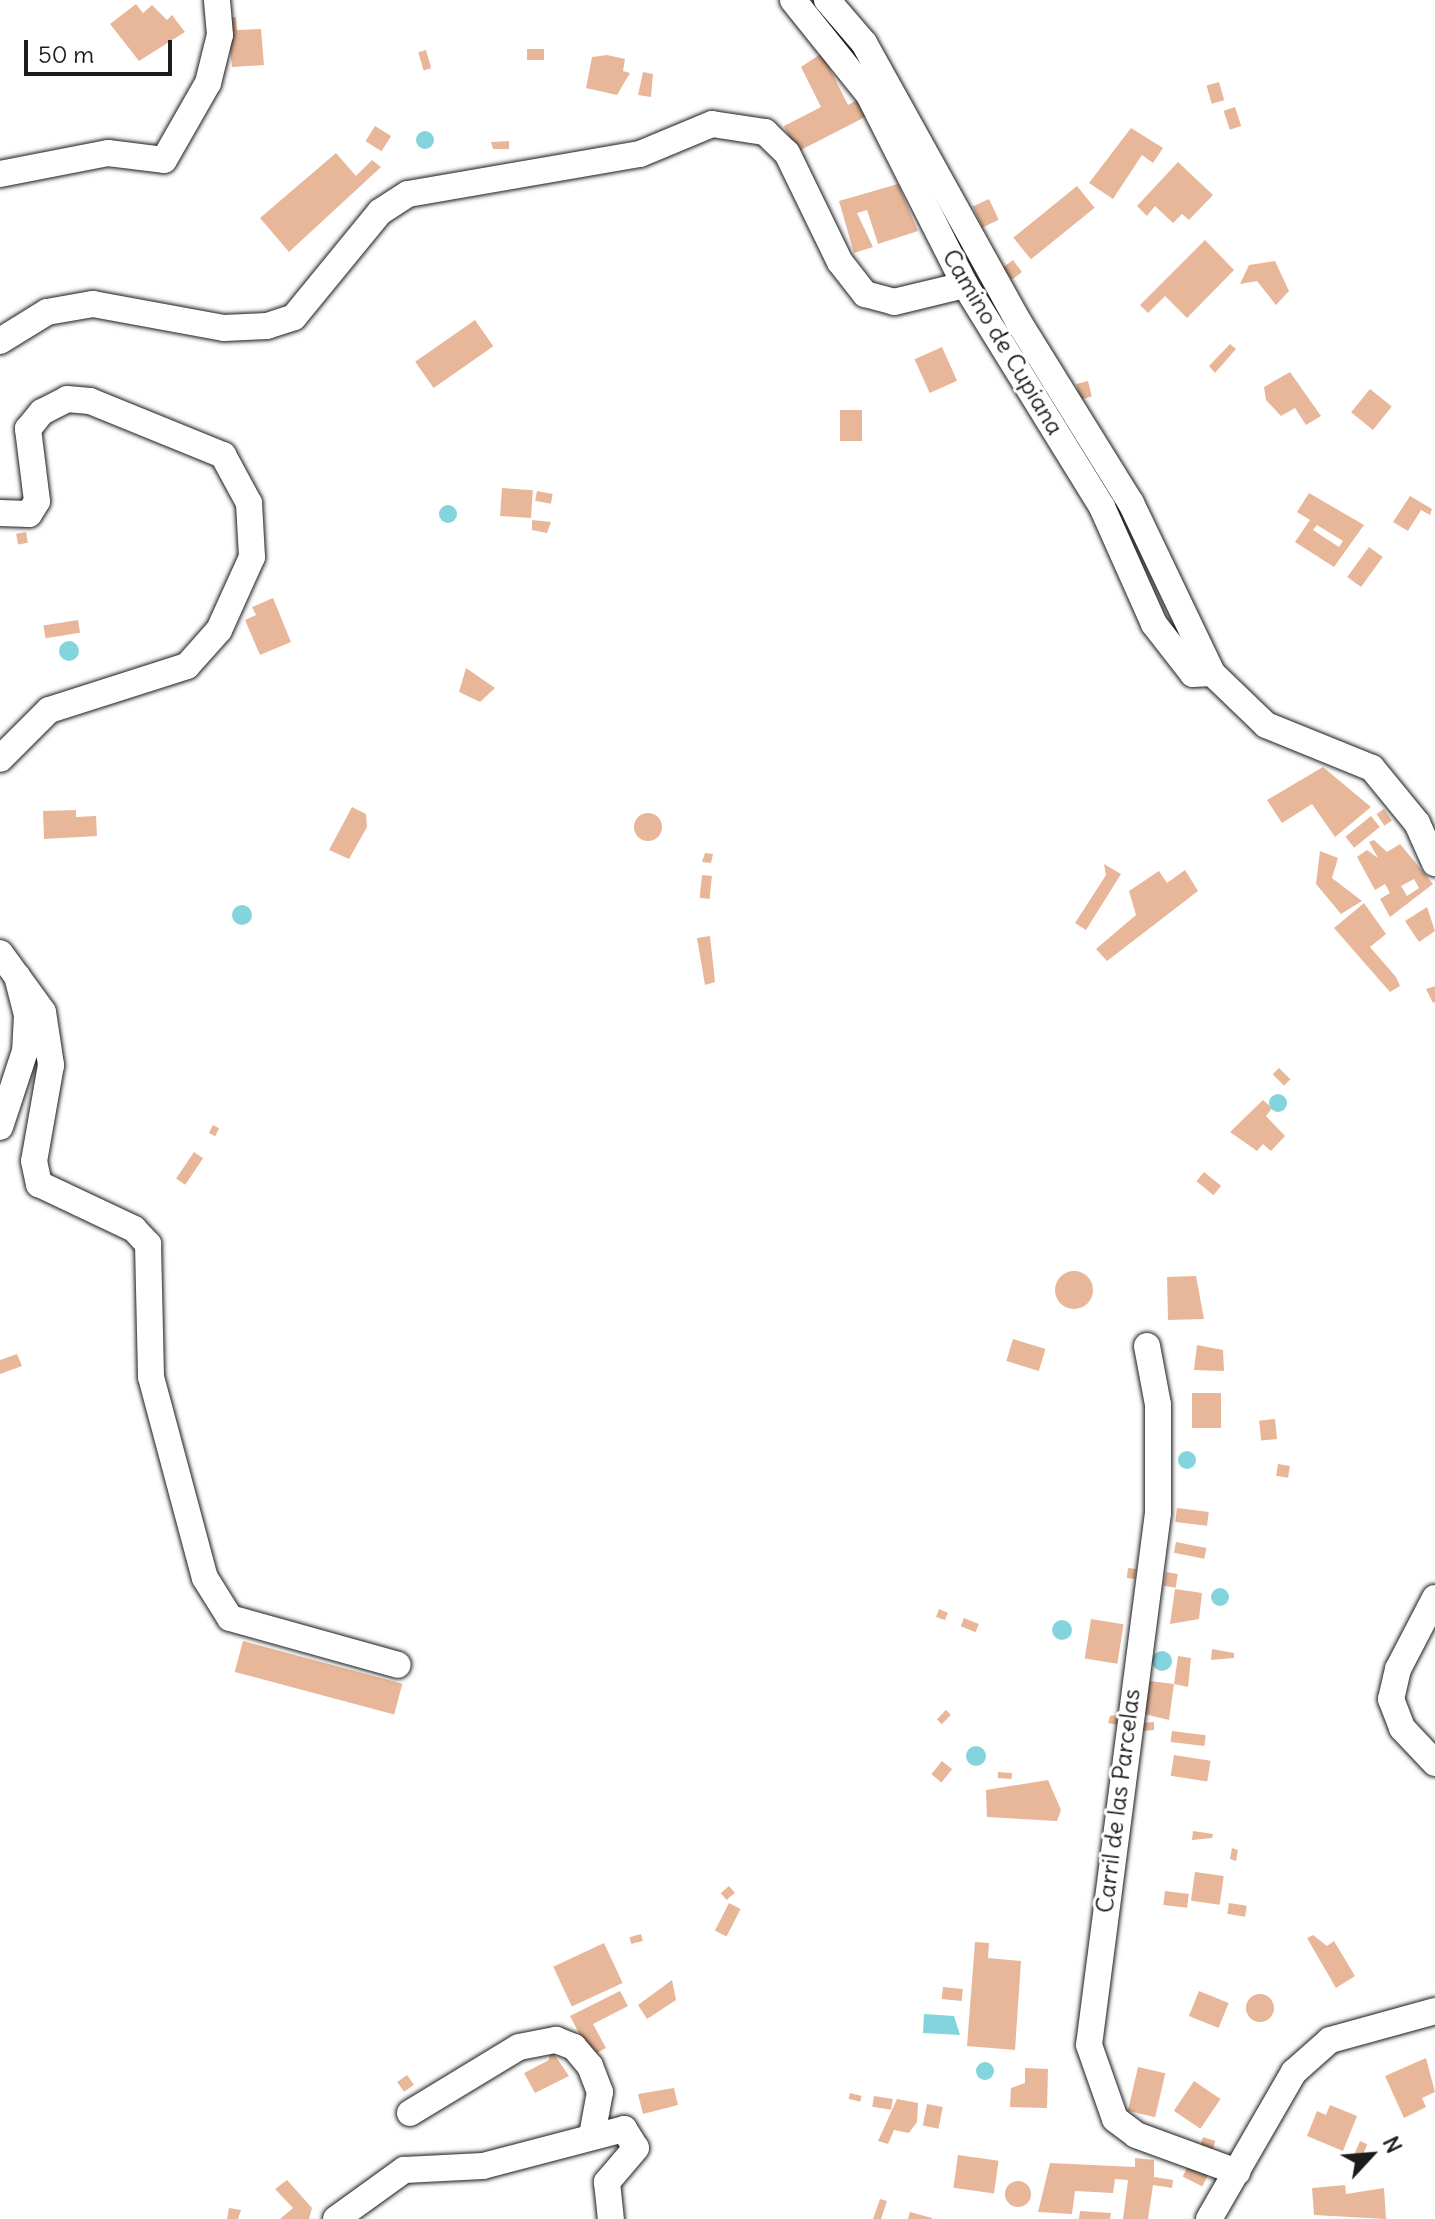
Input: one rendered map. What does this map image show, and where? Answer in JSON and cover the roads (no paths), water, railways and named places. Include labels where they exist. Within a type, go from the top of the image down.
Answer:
[{"type":"street","points":[[0,174],[108,153],[164,160],[208,83],[220,35],[217,0]]},
{"type":"street","name":"Camino de Cupiana","points":[[793,0],[869,95],[965,285],[1102,507],[1154,624],[1193,674],[1212,673]]},
{"type":"street","name":"Camino de Cupiana","points":[[827,0],[864,43],[1018,321],[1131,503],[1212,673],[1266,725],[1372,768],[1417,823],[1435,863]]},
{"type":"street","points":[[0,341],[47,312],[93,304],[224,328],[267,326],[294,317],[380,212],[408,194],[640,154],[712,124],[765,132],[787,153],[840,262],[865,294],[894,302],[965,285]]},
{"type":"street","points":[[0,513],[29,514],[37,501],[28,429],[42,412],[67,399],[90,401],[223,455],[249,503],[252,557],[219,630],[187,666],[49,710],[0,759]]},
{"type":"street","points":[[0,953],[43,1012],[51,1065],[34,1161],[39,1184],[134,1229],[148,1244],[151,1377],[205,1578],[230,1618],[398,1665]]},
{"type":"street","points":[[0,1127],[25,1051],[27,1015],[17,976]]},
{"type":"street","name":"Carril de las Parcelas","points":[[1147,1346],[1158,1405],[1158,1513],[1089,2045],[1115,2119],[1136,2135],[1237,2172]]},
{"type":"street","points":[[1435,1598],[1398,1669],[1391,1699],[1402,1728],[1435,1763]]},
{"type":"street","points":[[1218,2216],[1237,2172],[1294,2072],[1330,2040],[1435,2011]]},
{"type":"street","points":[[410,2113],[519,2047],[556,2040],[574,2047],[590,2066],[600,2092],[592,2135]]},
{"type":"street","points":[[336,2219],[404,2170],[483,2166],[624,2129],[634,2136],[636,2148],[607,2182],[611,2219]]},
{"type":"water","points":[[425,131],[434,140],[425,149],[416,140]]},
{"type":"water","points":[[444,505],[452,505],[457,514],[455,521],[444,523],[439,518],[439,510]]},
{"type":"water","points":[[69,641],[76,644],[79,651],[76,658],[69,661],[62,658],[59,651],[62,644]]},
{"type":"water","points":[[242,905],[249,908],[252,915],[249,922],[242,925],[235,922],[232,915],[235,908]]},
{"type":"water","points":[[1278,1094],[1287,1103],[1278,1112],[1269,1103]]},
{"type":"water","points":[[1183,1451],[1191,1451],[1196,1460],[1194,1467],[1183,1469],[1178,1464],[1178,1456]]},
{"type":"water","points":[[1220,1588],[1229,1597],[1220,1606],[1211,1597]]},
{"type":"water","points":[[1062,1620],[1069,1623],[1072,1630],[1069,1637],[1062,1640],[1055,1637],[1052,1630],[1055,1623]]},
{"type":"water","points":[[1162,1651],[1169,1654],[1172,1661],[1169,1668],[1162,1671],[1155,1668],[1152,1661],[1155,1654]]},
{"type":"water","points":[[976,1746],[983,1749],[986,1756],[983,1763],[976,1766],[969,1763],[966,1756],[969,1749]]},
{"type":"water","points":[[924,2014],[954,2016],[960,2035],[923,2033]]},
{"type":"water","points":[[981,2062],[989,2062],[994,2071],[992,2078],[981,2080],[976,2075],[976,2067]]}]
